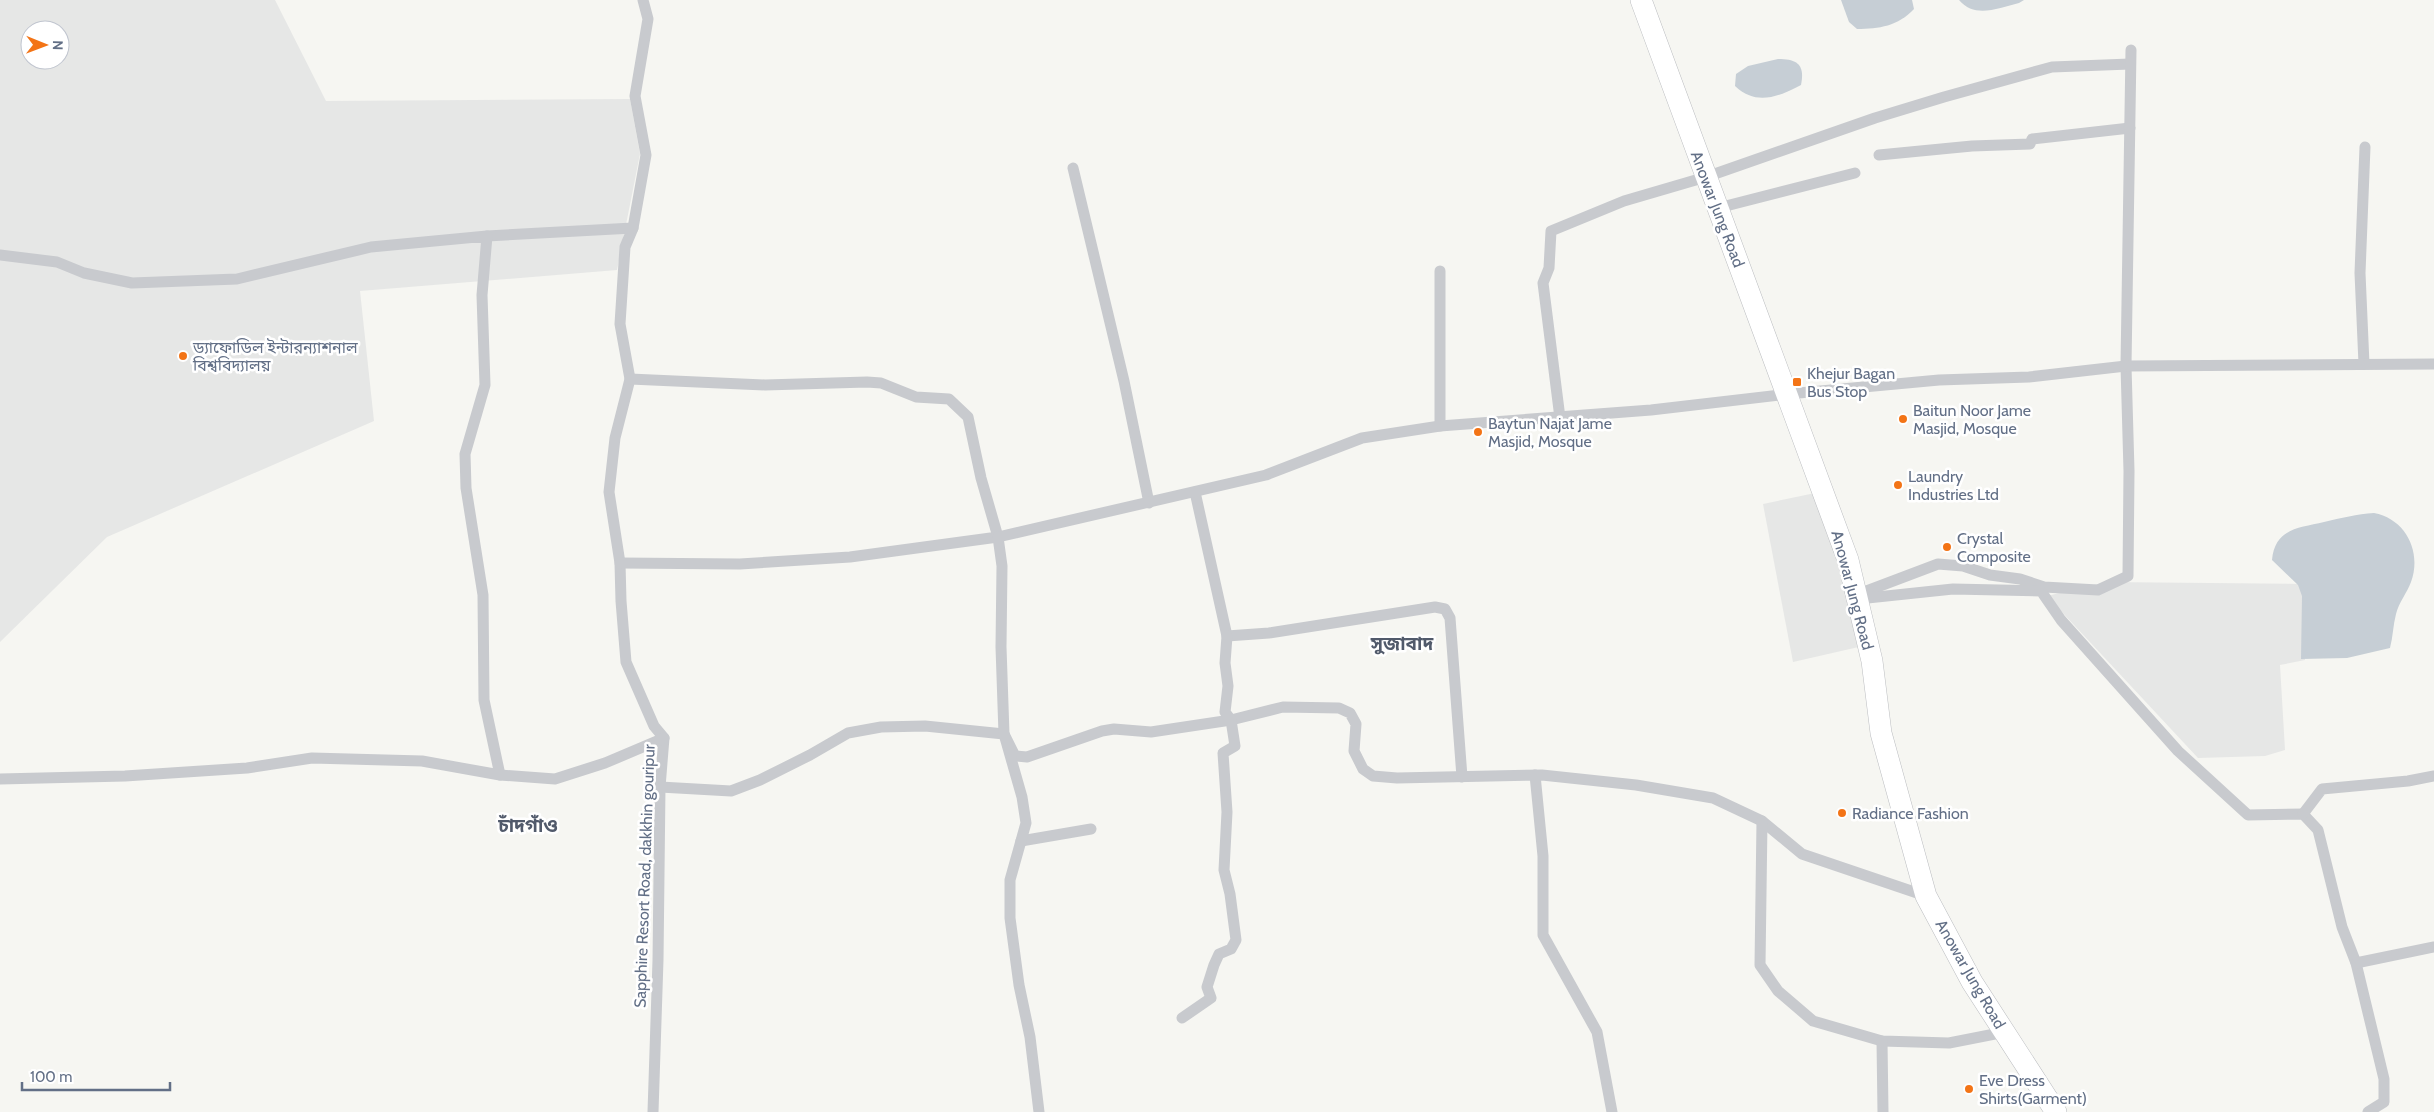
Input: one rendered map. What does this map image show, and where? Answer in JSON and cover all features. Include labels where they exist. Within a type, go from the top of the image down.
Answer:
[{"type":"highway","name":"Anowar Jung Road","points":[[1641,0],[1848,560],[1872,661],[1881,733],[1926,896],[1972,982],[2056,1112]]},
{"type":"street","name":"Sapphire Resort Road, dakkhin gouripur","points":[[643,0],[648,18],[635,96],[646,155],[632,228],[625,247],[620,324],[630,380],[615,438],[609,492],[620,564],[626,662],[654,726],[664,738],[660,787],[658,960],[653,1112]]},
{"type":"street","points":[[1857,597],[1938,564],[1963,566],[1990,575],[2020,579],[2044,586],[2098,590],[2128,576],[2129,471],[2126,366],[2130,50]]},
{"type":"street","points":[[1560,418],[1543,283],[1549,268],[1551,231],[1624,201],[1706,177],[1875,118],[2052,67],[2130,64]]},
{"type":"street","points":[[1880,155],[1972,146],[2030,144],[2032,139],[2130,128]]},
{"type":"street","points":[[2364,364],[2360,273],[2365,147]]},
{"type":"street","points":[[1073,168],[1124,381],[1149,503]]},
{"type":"street","points":[[1718,208],[1855,173]]},
{"type":"street","points":[[0,255],[58,262],[84,273],[132,283],[237,279],[371,247],[487,236],[632,228]]},
{"type":"street","points":[[487,236],[482,295],[484,385],[465,454],[466,488],[483,595],[484,700],[500,775]]},
{"type":"street","points":[[1440,272],[1440,426]]},
{"type":"street","points":[[620,564],[740,564],[850,557],[998,537],[1266,475],[1362,438],[1440,426],[1560,418],[1939,380],[2029,377],[2126,366],[2434,364]]},
{"type":"street","points":[[630,380],[765,385],[881,383],[916,397],[949,400],[968,417],[981,478],[998,537],[1002,566],[1001,647],[1004,734],[1022,797],[1026,823],[1010,880],[1010,918],[1019,985],[1030,1037],[1039,1112]]},
{"type":"street","points":[[1182,1018],[1211,998],[1207,987],[1214,965],[1219,954],[1231,949],[1236,940],[1230,894],[1224,870],[1227,812],[1223,753],[1235,746],[1231,720],[1226,712],[1225,702],[1228,686],[1225,663],[1227,636],[1195,492]]},
{"type":"street","points":[[1857,597],[1953,589],[2041,591],[2061,620],[2178,751],[2248,815],[2303,814],[2318,830],[2342,927],[2356,962],[2384,1078],[2384,1102],[2368,1112]]},
{"type":"street","points":[[1227,636],[1269,633],[1442,607],[1450,618],[1462,777]]},
{"type":"street","points":[[1004,734],[1015,756],[1027,758],[1102,731],[1114,729],[1151,732],[1231,720],[1283,707],[1339,708],[1350,713],[1356,724],[1354,751],[1363,769],[1373,776],[1397,778],[1534,775],[1636,785],[1713,798],[1762,821],[1802,854],[1926,896]]},
{"type":"street","points":[[660,787],[731,791],[760,780],[810,756],[848,733],[881,727],[925,726],[1004,734]]},
{"type":"street","points":[[0,779],[125,776],[237,769],[312,758],[422,761],[500,775],[555,779],[605,763],[664,738]]},
{"type":"street","points":[[1534,775],[1543,856],[1543,935],[1596,1032],[1612,1112]]},
{"type":"street","points":[[2303,814],[2322,789],[2408,781],[2434,776]]},
{"type":"street","points":[[1762,821],[1760,965],[1778,992],[1813,1021],[1882,1041],[1949,1043],[2005,1032]]},
{"type":"street","points":[[1021,841],[1091,829]]},
{"type":"street","points":[[2356,962],[2434,947]]},
{"type":"street","points":[[1882,1041],[1883,1112]]},
{"type":"shaded area","name":"ড্যাফোডিল ইন্টারন্যাশনাল বিশ্ববিদ্যালয়","points":[[0,0],[275,0],[326,101],[630,99],[640,154],[617,270],[360,291],[374,421],[107,537],[0,642]]},
{"type":"shaded area","points":[[1841,0],[1912,0],[1914,9],[1895,23],[1873,28],[1857,29],[1849,22]]},
{"type":"shaded area","points":[[1959,0],[2024,0],[1995,9],[1979,11],[1965,6]]},
{"type":"shaded area","points":[[1778,59],[1791,60],[1798,64],[1802,72],[1801,85],[1776,96],[1759,98],[1743,92],[1735,86],[1736,74],[1748,66]]},
{"type":"shaded area","points":[[1820,492],[1863,646],[1793,662],[1763,504]]},
{"type":"shaded area","points":[[2374,513],[2385,516],[2395,522],[2409,538],[2413,549],[2414,571],[2396,614],[2390,648],[2347,658],[2301,659],[2302,596],[2298,585],[2272,560],[2278,541],[2283,535],[2297,528],[2349,516]]},
{"type":"shaded area","points":[[2106,582],[2303,584],[2305,660],[2280,665],[2285,750],[2265,756],[2198,758],[2047,596]]},
{"type":"place","name":"ড্যাফোডিল ইন্টারন্যাশনাল বিশ্ববিদ্যালয়","points":[[183,356]]},
{"type":"place","name":"Khejur Bagan Bus Stop","points":[[1797,382]]},
{"type":"place","name":"Baitun Noor Jame Masjid, Mosque","points":[[1903,419]]},
{"type":"place","name":"Baytun Najat Jame Masjid, Mosque","points":[[1478,432]]},
{"type":"place","name":"Laundry Industries Ltd","points":[[1898,485]]},
{"type":"place","name":"Crystal Composite","points":[[1947,547]]},
{"type":"place","name":"Radiance Fashion","points":[[1842,813]]},
{"type":"place","name":"Eve Dress Shirts(Garment)","points":[[1969,1089]]},
{"type":"district","name":"সুজাবাদ","points":[[1402,643]]},
{"type":"district","name":"চাঁদগাঁও","points":[[528,825]]}]
